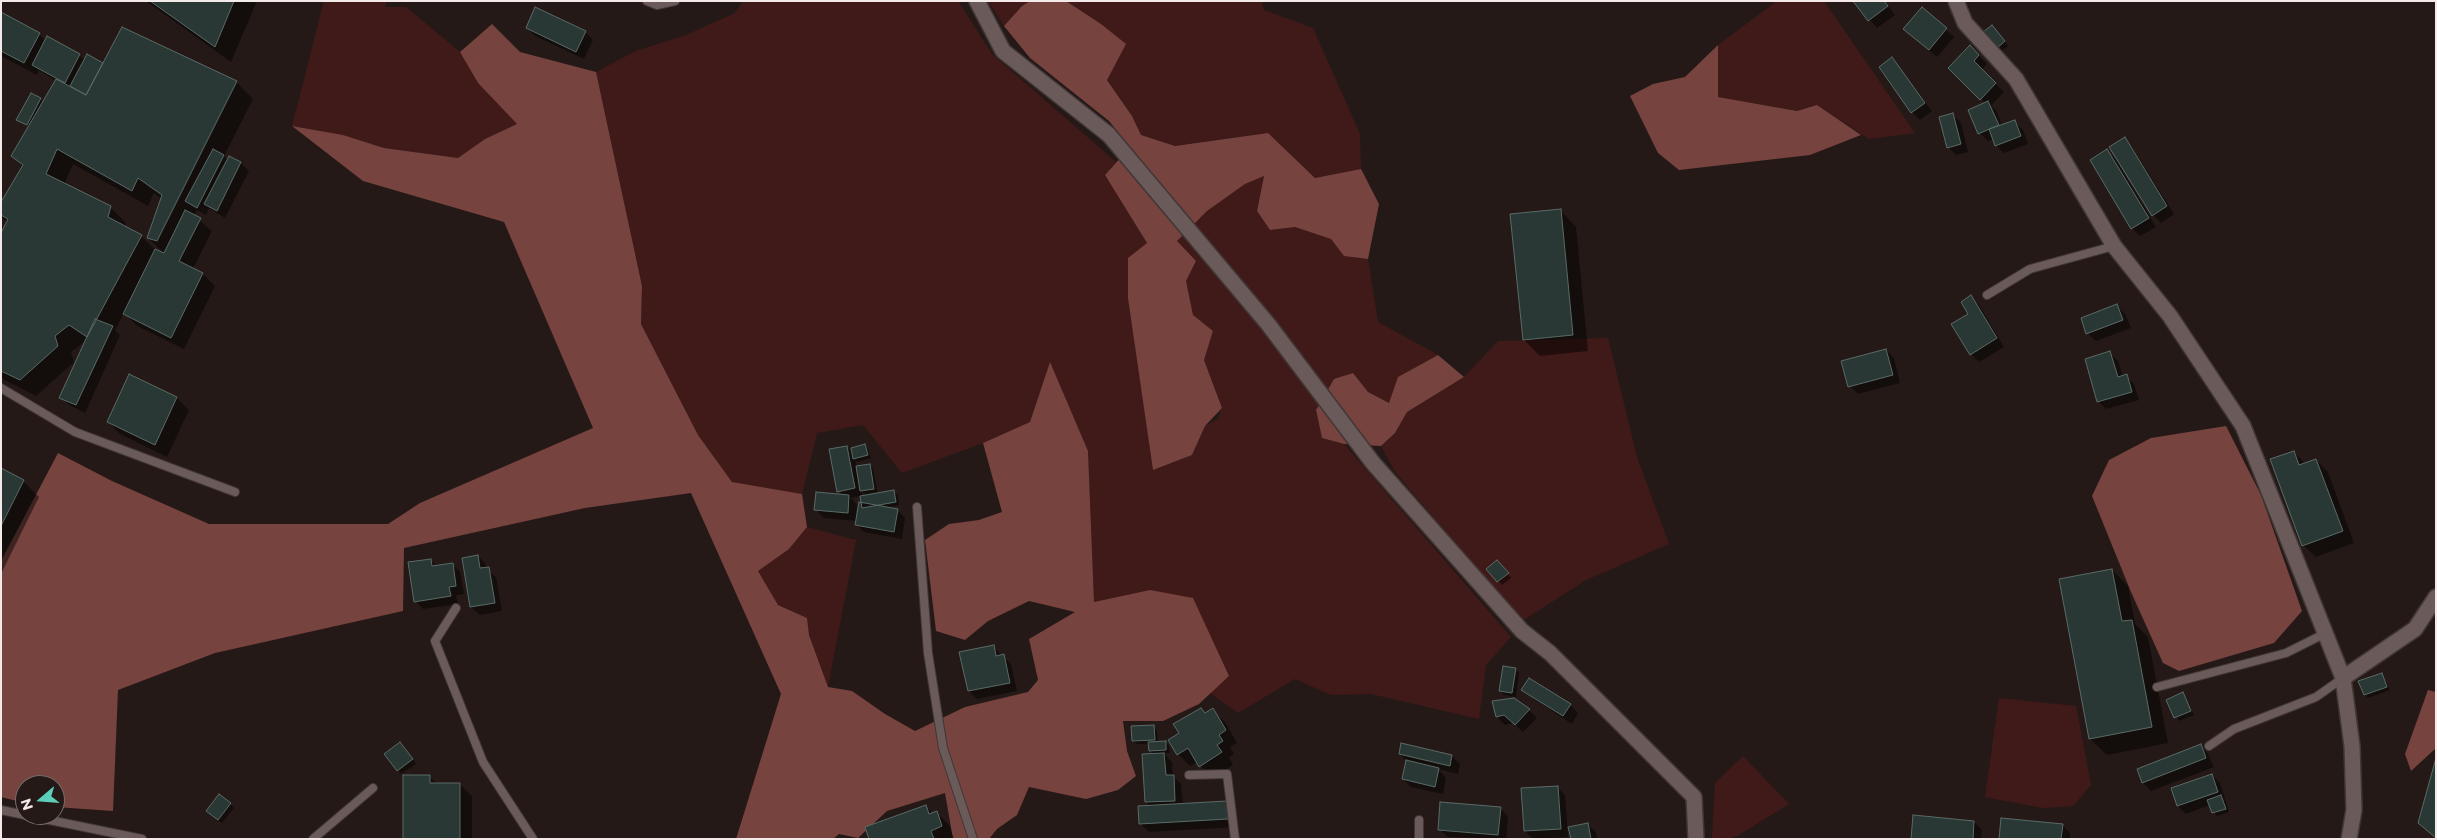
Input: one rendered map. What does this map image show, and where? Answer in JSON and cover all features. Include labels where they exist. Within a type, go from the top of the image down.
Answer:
[{"type":"street","points":[[978,1],[1004,51],[1109,135],[1268,324],[1373,463],[1522,631],[1550,653],[1694,796],[1696,839]]},
{"type":"street","points":[[1956,1],[1965,23],[2016,79],[2114,246],[2170,316],[2243,426],[2343,678],[2352,746],[2354,810],[2349,839]]},
{"type":"street","points":[[2343,678],[2415,629],[2436,597]]},
{"type":"lane","points":[[646,1],[657,5],[675,1]]},
{"type":"lane","points":[[1987,295],[2030,270],[2114,246]]},
{"type":"lane","points":[[1,388],[75,432],[235,492]]},
{"type":"lane","points":[[917,507],[928,653],[943,748],[973,839]]},
{"type":"lane","points":[[456,608],[435,641],[483,762],[532,839]]},
{"type":"lane","points":[[2157,687],[2286,653],[2326,633]]},
{"type":"lane","points":[[2209,746],[2234,729],[2316,698],[2343,678]]},
{"type":"lane","points":[[1189,775],[1227,774],[1235,839]]},
{"type":"lane","points":[[313,839],[373,788]]},
{"type":"lane","points":[[1,810],[15,813]]},
{"type":"lane","points":[[1419,820],[1419,839]]},
{"type":"lane","points":[[65,823],[142,839]]},
{"type":"shaded area","points":[[324,1],[387,1],[385,7],[406,7],[460,52],[478,83],[517,124],[485,139],[458,158],[384,148],[343,135],[292,126]]},
{"type":"shaded area","points":[[743,1],[958,1],[992,54],[1116,162],[1105,175],[1147,243],[1142,391],[1153,470],[1192,455],[1205,426],[1218,419],[1222,408],[1204,360],[1213,331],[1193,315],[1186,281],[1196,261],[1176,241],[1207,211],[1245,184],[1264,176],[1257,211],[1270,230],[1295,227],[1331,239],[1345,256],[1368,259],[1378,322],[1438,355],[1398,377],[1390,403],[1334,379],[1316,411],[1322,438],[1344,444],[1511,637],[1486,665],[1479,719],[1371,694],[1331,695],[1295,679],[1238,713],[1210,693],[1229,676],[1150,590],[1094,602],[1088,451],[1050,363],[1030,422],[983,443],[902,473],[863,425],[817,433],[802,494],[732,482],[698,435],[641,324],[642,286],[596,72],[636,51],[686,35],[735,13]]},
{"type":"shaded area","points":[[988,1],[1030,1],[1022,6],[1004,26]]},
{"type":"shaded area","points":[[1030,1],[1066,1],[1101,24],[1126,44],[1107,80],[1132,116],[1141,135],[1175,146],[1268,133],[1315,178],[1361,169],[1379,204],[1368,259],[1344,256],[1331,239],[1295,227],[1270,230],[1257,211],[1264,176],[1245,184],[1207,211],[1177,241],[1196,261],[1186,281],[1193,315],[1213,331],[1204,360],[1222,408],[1205,426],[1192,455],[1153,470],[1128,298],[1128,258],[1147,243],[1105,175],[1130,147],[1109,121],[1030,58],[1004,26],[1022,6]]},
{"type":"shaded area","points":[[1066,1],[1261,1],[1264,10],[1313,28],[1360,134],[1361,169],[1315,178],[1268,133],[1175,146],[1141,135],[1132,116],[1107,79],[1101,24]]},
{"type":"shaded area","points":[[1777,1],[1824,1],[1915,133],[1869,139],[1817,105],[1797,111],[1718,97],[1718,45]]},
{"type":"shaded area","points":[[492,24],[520,52],[596,72],[642,286],[641,324],[698,435],[732,482],[802,494],[807,527],[789,549],[758,571],[778,605],[807,618],[809,635],[828,687],[852,691],[885,714],[915,731],[965,707],[1028,692],[1038,680],[1029,639],[1075,612],[1029,601],[988,621],[965,640],[936,631],[925,540],[949,524],[979,520],[1002,512],[983,443],[1030,422],[1050,362],[1088,451],[1094,602],[1150,590],[1193,598],[1229,676],[1199,704],[1163,721],[1123,721],[1127,751],[1136,776],[1118,790],[1086,799],[1029,787],[1017,815],[997,829],[989,839],[953,839],[945,793],[887,811],[858,838],[839,834],[833,839],[736,839],[781,694],[691,493],[585,508],[404,548],[403,611],[215,653],[118,690],[113,811],[65,808],[65,775],[15,775],[15,800],[1,797],[1,561],[58,453],[112,481],[209,524],[388,524],[420,503],[593,428],[504,222],[363,181],[292,126],[343,135],[384,148],[458,158],[485,139],[517,124],[478,83],[460,52]]},
{"type":"shaded area","points":[[1718,45],[1718,97],[1797,111],[1817,105],[1861,135],[1810,155],[1679,170],[1658,153],[1630,96],[1653,84],[1685,77]]},
{"type":"shaded area","points":[[1608,338],[1637,457],[1669,544],[1586,580],[1522,621],[1395,472],[1381,446],[1395,433],[1407,412],[1464,377],[1498,341]]},
{"type":"shaded area","points":[[1438,355],[1464,377],[1407,412],[1395,433],[1381,446],[1344,444],[1322,438],[1316,410],[1334,379],[1353,373],[1368,392],[1389,403],[1398,377]]},
{"type":"shaded area","points":[[2226,426],[2261,495],[2302,611],[2274,643],[2179,671],[2163,663],[2131,592],[2092,496],[2109,460],[2151,438]]},
{"type":"shaded area","points":[[807,527],[856,540],[828,687],[809,634],[807,618],[778,605],[757,570],[789,549]]},
{"type":"shaded area","points":[[2428,690],[2436,692],[2436,748],[2411,771],[2405,754]]},
{"type":"shaded area","points":[[1999,698],[2076,706],[2091,785],[2073,806],[2043,808],[1985,797]]},
{"type":"shaded area","points":[[1743,756],[1789,804],[1737,836],[1727,839],[1712,839],[1715,783]]},
{"type":"building","points":[[150,1],[234,1],[215,47]]},
{"type":"building","points":[[1853,1],[1884,1],[1888,6],[1868,21]]},
{"type":"building","points":[[535,7],[586,31],[576,52],[526,28]]},
{"type":"building","points":[[1922,7],[1947,28],[1929,50],[1903,29]]},
{"type":"building","points":[[1,12],[40,33],[24,63],[1,51]]},
{"type":"building","points":[[1992,25],[2005,41],[1995,50],[1982,33]]},
{"type":"building","points":[[122,27],[237,81],[157,241],[147,238],[162,195],[138,178],[132,191],[57,149],[46,174],[111,206],[108,217],[142,235],[87,337],[69,325],[55,336],[58,346],[20,380],[1,371],[1,233],[8,219],[1,215],[1,202],[23,165],[11,156],[56,79],[86,95]]},
{"type":"building","points":[[47,36],[80,54],[65,83],[32,65]]},
{"type":"building","points":[[1970,45],[1979,55],[1974,61],[1996,83],[1980,100],[1948,68]]},
{"type":"building","points":[[87,54],[103,63],[86,95],[70,86]]},
{"type":"building","points":[[1892,57],[1925,103],[1911,113],[1879,67]]},
{"type":"building","points":[[31,93],[41,98],[27,125],[16,120]]},
{"type":"building","points":[[1988,101],[1999,125],[1978,134],[1968,110]]},
{"type":"building","points":[[1953,113],[1961,144],[1947,148],[1939,117]]},
{"type":"building","points":[[2015,120],[2021,136],[1995,146],[1989,129]]},
{"type":"building","points":[[2125,137],[2167,206],[2152,216],[2109,147]]},
{"type":"building","points":[[213,149],[224,155],[197,208],[185,201]]},
{"type":"building","points":[[2107,149],[2149,218],[2131,229],[2090,160]]},
{"type":"building","points":[[229,156],[241,162],[217,211],[204,204]]},
{"type":"building","points":[[1561,209],[1573,335],[1523,340],[1510,214]]},
{"type":"building","points":[[185,210],[201,218],[179,261],[203,273],[171,338],[123,314],[155,249],[164,253]]},
{"type":"building","points":[[1971,295],[1997,338],[1970,355],[1951,324],[1968,314],[1961,302]]},
{"type":"building","points":[[2117,304],[2123,320],[2086,334],[2081,318]]},
{"type":"building","points":[[95,319],[113,326],[76,405],[59,398]]},
{"type":"building","points":[[1886,349],[1893,375],[1848,387],[1841,361]]},
{"type":"building","points":[[2110,351],[2118,377],[2127,374],[2132,392],[2097,402],[2085,359]]},
{"type":"building","points":[[129,374],[177,397],[155,445],[107,422]]},
{"type":"building","points":[[865,444],[868,455],[853,459],[851,448]]},
{"type":"building","points":[[847,446],[855,488],[837,492],[829,449]]},
{"type":"building","points":[[2294,451],[2299,465],[2316,459],[2343,531],[2302,546],[2270,459]]},
{"type":"building","points":[[870,464],[874,489],[860,491],[856,466]]},
{"type":"building","points":[[1,468],[24,480],[1,526]]},
{"type":"building","points":[[894,490],[896,502],[862,508],[860,496]]},
{"type":"building","points":[[816,492],[849,495],[848,513],[814,510]]},
{"type":"building","points":[[859,502],[898,509],[894,532],[855,525]]},
{"type":"building","points":[[478,555],[480,568],[489,567],[495,603],[470,607],[462,558]]},
{"type":"building","points":[[431,559],[432,566],[453,563],[456,586],[449,587],[451,596],[414,602],[408,562]]},
{"type":"building","points":[[1497,560],[1509,573],[1497,582],[1486,569]]},
{"type":"building","points":[[2112,569],[2122,621],[2132,620],[2152,727],[2089,739],[2059,579]]},
{"type":"building","points":[[994,645],[996,656],[1004,654],[1010,683],[968,691],[959,652]]},
{"type":"building","points":[[1503,666],[1516,668],[1512,693],[1499,691]]},
{"type":"building","points":[[2382,673],[2387,687],[2364,695],[2358,681]]},
{"type":"building","points":[[1529,678],[1571,704],[1563,716],[1521,690]]},
{"type":"building","points":[[2183,692],[2191,711],[2174,718],[2166,700]]},
{"type":"building","points":[[1514,698],[1530,709],[1515,725],[1504,715],[1496,717],[1492,701]]},
{"type":"building","points":[[1201,708],[1205,713],[1213,708],[1226,730],[1219,735],[1223,741],[1217,745],[1222,752],[1199,767],[1188,748],[1177,755],[1168,740],[1179,733],[1173,724]]},
{"type":"building","points":[[1154,725],[1155,740],[1132,741],[1131,726]]},
{"type":"building","points":[[1166,741],[1166,750],[1149,751],[1148,742]]},
{"type":"building","points":[[400,742],[413,759],[397,771],[384,754]]},
{"type":"building","points":[[1401,743],[1452,755],[1450,766],[1399,754]]},
{"type":"building","points":[[2201,744],[2206,758],[2142,783],[2137,769]]},
{"type":"building","points":[[1164,753],[1166,775],[1174,775],[1175,801],[1145,802],[1142,754]]},
{"type":"building","points":[[2436,758],[2436,838],[2418,823]]},
{"type":"building","points":[[1406,760],[1439,768],[1435,787],[1402,779]]},
{"type":"building","points":[[2212,774],[2218,792],[2177,806],[2171,788]]},
{"type":"building","points":[[403,775],[430,775],[430,783],[460,783],[460,839],[403,839]]},
{"type":"building","points":[[1558,786],[1561,829],[1524,831],[1521,788]]},
{"type":"building","points":[[219,794],[231,803],[218,820],[206,811]]},
{"type":"building","points":[[2221,795],[2226,809],[2212,813],[2207,800]]},
{"type":"building","points":[[1227,801],[1228,819],[1139,824],[1138,806]]},
{"type":"building","points":[[1440,802],[1501,807],[1498,835],[1438,830]]},
{"type":"building","points":[[926,805],[929,814],[937,811],[942,826],[931,831],[934,839],[869,839],[865,827]]},
{"type":"building","points":[[1913,815],[1974,821],[1973,839],[1911,839]]},
{"type":"building","points":[[2001,818],[2063,824],[2061,839],[1999,839]]},
{"type":"building","points":[[1588,823],[1591,839],[1571,839],[1568,827]]}]
